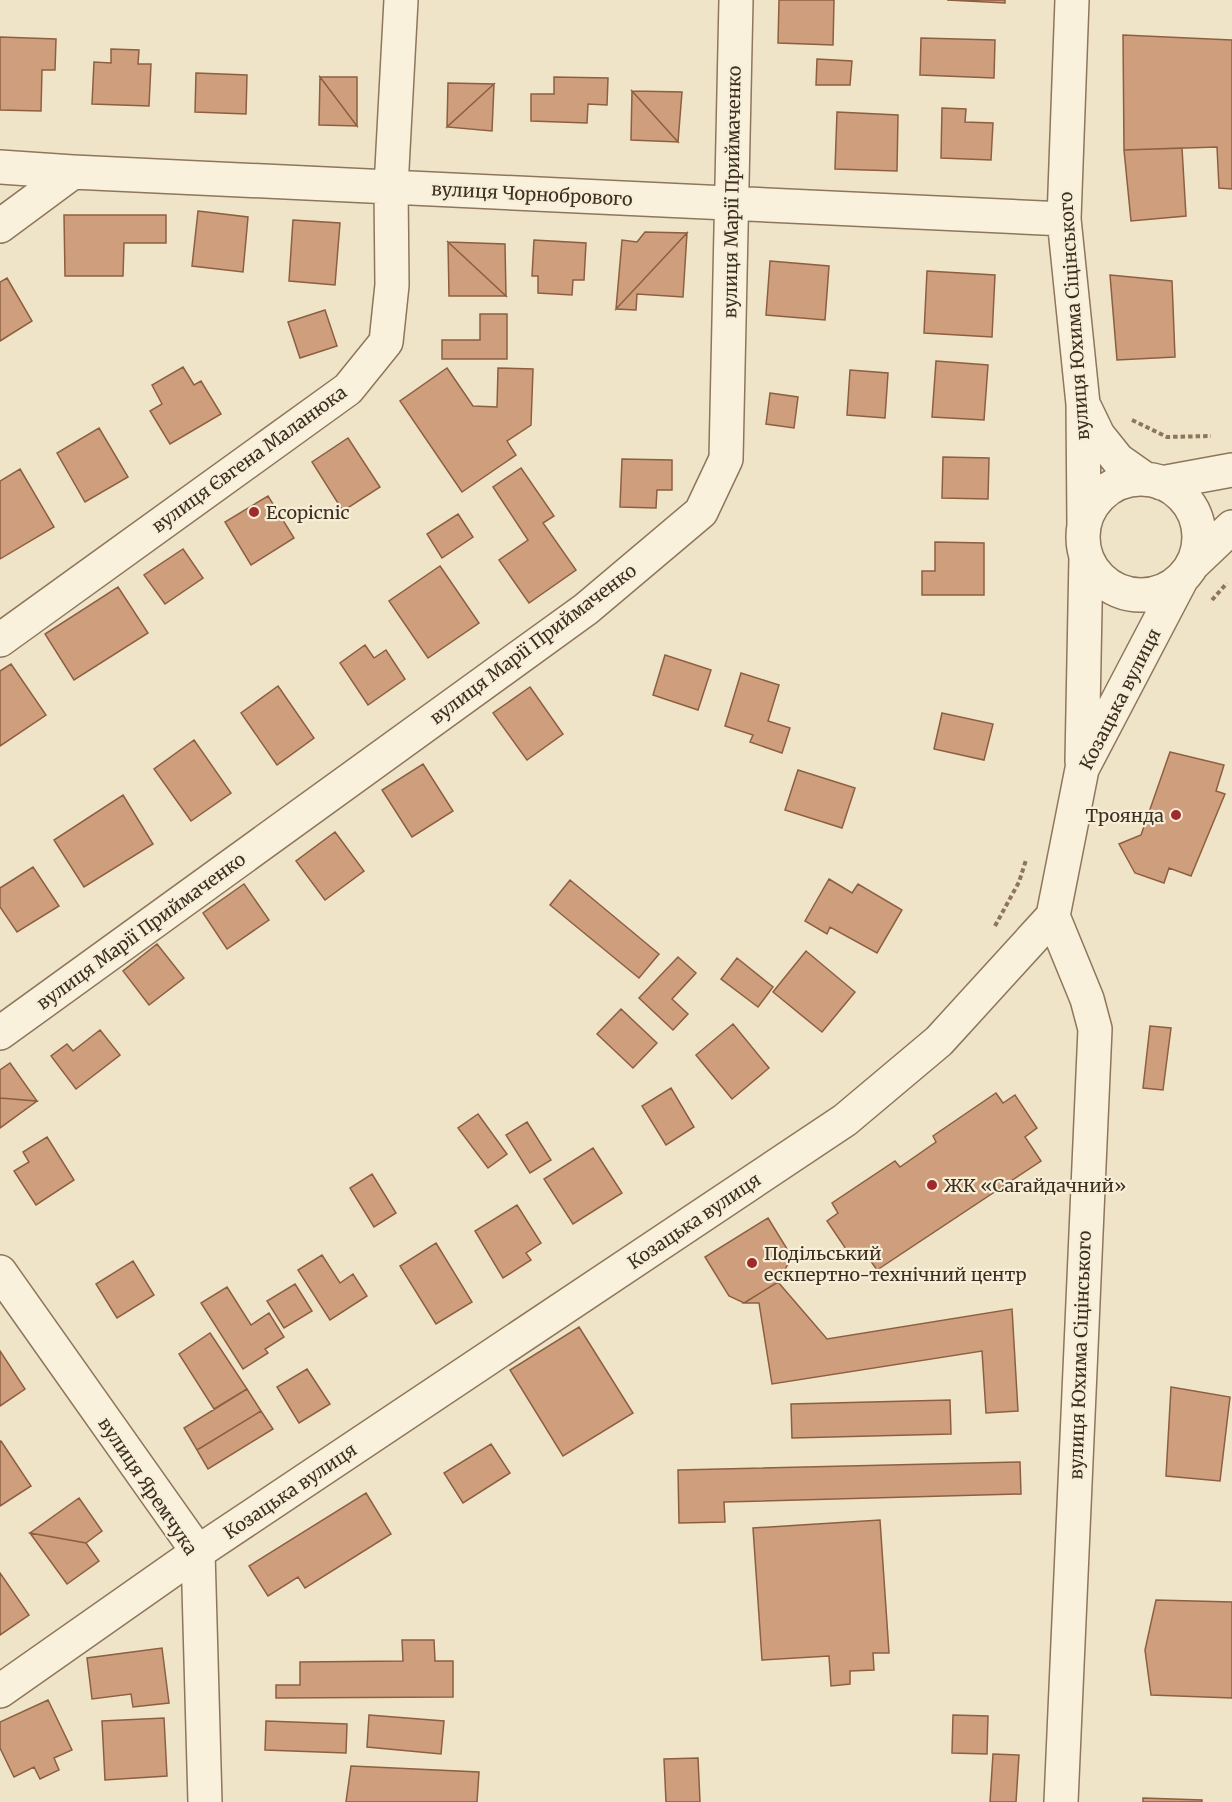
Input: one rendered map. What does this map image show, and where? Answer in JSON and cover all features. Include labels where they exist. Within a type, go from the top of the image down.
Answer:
[{"type":"street","name":"вулиця Євгена Маланюка","points":[[0,640],[348,389],[386,342],[392,285],[391,187],[401,0]]},
{"type":"street","name":"вулиця Марії Приймаченко","points":[[0,1033],[586,609],[701,512],[726,459],[736,0]]},
{"type":"street","name":"вулиця Юхима Сіцінського","points":[[1072,0],[1064,219],[1083,404],[1084,525]]},
{"type":"street","name":"вулиця Чорнобрового","points":[[0,167],[1064,219]]},
{"type":"street","points":[[0,226],[73,172]]},
{"type":"street","points":[[1083,404],[1098,435],[1118,460],[1175,491],[1187,503],[1195,517],[1199,533],[1197,549],[1187,572],[1169,588],[1153,594],[1137,595],[1106,584],[1086,557]]},
{"type":"street","points":[[1082,769],[1086,557],[1083,541],[1084,525],[1090,509],[1106,491],[1129,480],[1153,481],[1232,470]]},
{"type":"street","name":"Козацька вулиця","points":[[0,1691],[198,1552],[845,1120],[939,1041],[1053,916],[1082,769],[1187,572],[1232,527]]},
{"type":"street","name":"вулиця Юхима Сіцінського","points":[[1053,916],[1087,999],[1095,1029],[1061,1802]]},
{"type":"street","name":"вулиця Яремчука","points":[[0,1272],[198,1552],[205,1802]]},
{"type":"path","points":[[1083,404],[1122,405],[1134,422],[1167,437],[1218,436]]},
{"type":"path","points":[[991,933],[1019,882],[1027,860]]},
{"type":"building","points":[[779,0],[834,0],[833,45],[778,43]]},
{"type":"building","points":[[947,0],[1005,0],[1005,3]]},
{"type":"building","points":[[1123,35],[1232,40],[1232,189],[1219,188],[1217,147],[1124,150]]},
{"type":"building","points":[[0,37],[56,39],[55,70],[42,70],[41,111],[0,110]]},
{"type":"building","points":[[921,38],[995,40],[994,78],[920,75]]},
{"type":"building","points":[[111,49],[139,50],[138,64],[151,64],[149,106],[92,104],[94,62],[111,63]]},
{"type":"building","points":[[817,59],[852,61],[850,85],[816,85]]},
{"type":"building","points":[[196,73],[247,75],[246,114],[195,112]]},
{"type":"building","points":[[320,77],[357,77],[357,126]]},
{"type":"building","points":[[320,77],[357,126],[319,125]]},
{"type":"building","points":[[554,77],[608,78],[607,105],[588,104],[587,123],[531,121],[531,94],[554,94]]},
{"type":"building","points":[[448,83],[494,84],[447,127]]},
{"type":"building","points":[[494,84],[492,131],[447,127]]},
{"type":"building","points":[[632,91],[678,142],[631,140]]},
{"type":"building","points":[[632,91],[682,92],[678,142]]},
{"type":"building","points":[[942,108],[966,109],[965,122],[993,123],[991,160],[941,158]]},
{"type":"building","points":[[837,112],[898,115],[897,171],[835,169]]},
{"type":"building","points":[[1182,148],[1186,216],[1131,221],[1124,150]]},
{"type":"building","points":[[198,211],[248,217],[243,272],[192,266]]},
{"type":"building","points":[[64,215],[166,215],[166,243],[124,243],[123,276],[65,276]]},
{"type":"building","points":[[293,220],[340,223],[335,285],[289,281]]},
{"type":"building","points":[[645,232],[687,233],[616,309],[622,240],[637,242]]},
{"type":"building","points":[[687,233],[683,297],[637,294],[636,310],[616,309]]},
{"type":"building","points":[[534,240],[586,243],[584,280],[573,280],[572,295],[538,293],[538,276],[532,276]]},
{"type":"building","points":[[448,242],[505,244],[506,296]]},
{"type":"building","points":[[448,242],[506,296],[449,296]]},
{"type":"building","points":[[770,261],[829,266],[825,320],[766,315]]},
{"type":"building","points":[[927,271],[995,275],[992,337],[924,333]]},
{"type":"building","points":[[1110,275],[1172,281],[1175,357],[1117,360]]},
{"type":"building","points":[[7,278],[32,321],[0,341],[0,282]]},
{"type":"building","points":[[325,310],[337,346],[300,358],[288,322]]},
{"type":"building","points":[[480,314],[507,314],[507,359],[442,359],[442,340],[480,340]]},
{"type":"building","points":[[936,361],[988,365],[984,420],[932,417]]},
{"type":"building","points":[[183,367],[194,385],[201,381],[221,414],[170,444],[150,411],[162,404],[152,385]]},
{"type":"building","points":[[447,368],[473,406],[497,407],[498,368],[533,369],[531,425],[507,441],[516,455],[462,492],[400,401]]},
{"type":"building","points":[[850,370],[888,373],[885,418],[847,415]]},
{"type":"building","points":[[770,393],[798,397],[794,428],[766,424]]},
{"type":"building","points":[[99,428],[128,477],[85,502],[57,453]]},
{"type":"building","points":[[348,438],[380,487],[343,511],[312,462]]},
{"type":"building","points":[[943,457],[989,458],[988,499],[942,498]]},
{"type":"building","points":[[622,459],[672,460],[672,490],[657,490],[656,508],[620,507]]},
{"type":"building","points":[[521,468],[554,516],[543,523],[576,570],[529,603],[499,560],[528,540],[493,487]]},
{"type":"building","points":[[20,469],[54,527],[0,559],[0,481]]},
{"type":"building","points":[[268,496],[294,538],[251,565],[225,522]]},
{"type":"building","points":[[458,514],[473,537],[442,558],[427,534]]},
{"type":"building","points":[[935,542],[984,543],[984,595],[922,595],[922,571],[935,571]]},
{"type":"building","points":[[183,549],[203,578],[165,604],[144,575]]},
{"type":"building","points":[[440,566],[479,623],[428,658],[389,601]]},
{"type":"building","points":[[118,587],[148,633],[74,680],[45,634]]},
{"type":"building","points":[[365,645],[374,658],[386,650],[405,679],[368,705],[340,663]]},
{"type":"building","points":[[665,655],[711,670],[698,710],[653,695]]},
{"type":"building","points":[[11,664],[46,715],[0,746],[0,671]]},
{"type":"building","points":[[741,673],[779,685],[768,721],[790,728],[782,753],[750,742],[753,735],[725,726]]},
{"type":"building","points":[[278,686],[314,738],[277,765],[241,713]]},
{"type":"building","points":[[530,687],[563,734],[527,760],[493,713]]},
{"type":"building","points":[[942,713],[993,724],[984,760],[934,749]]},
{"type":"building","points":[[194,740],[231,793],[191,821],[154,769]]},
{"type":"building","points":[[1170,752],[1224,765],[1216,791],[1225,794],[1191,876],[1169,868],[1164,883],[1135,873],[1119,844],[1141,835]]},
{"type":"building","points":[[423,764],[453,811],[412,837],[382,790]]},
{"type":"building","points":[[798,770],[855,788],[842,828],[785,810]]},
{"type":"building","points":[[123,795],[153,844],[84,887],[54,840]]},
{"type":"building","points":[[335,832],[364,871],[325,900],[296,861]]},
{"type":"building","points":[[33,867],[59,906],[17,932],[0,907],[0,888]]},
{"type":"building","points":[[829,879],[852,893],[858,884],[902,910],[877,953],[830,927],[827,934],[805,921]]},
{"type":"building","points":[[570,880],[659,954],[639,978],[550,905]]},
{"type":"building","points":[[244,884],[269,920],[227,949],[203,913]]},
{"type":"building","points":[[157,944],[184,978],[149,1005],[123,971]]},
{"type":"building","points":[[806,951],[855,992],[822,1032],[773,992]]},
{"type":"building","points":[[678,957],[696,973],[672,999],[688,1014],[673,1030],[639,998]]},
{"type":"building","points":[[737,958],[773,987],[758,1007],[721,979]]},
{"type":"building","points":[[621,1009],[657,1043],[633,1068],[597,1034]]},
{"type":"building","points":[[733,1024],[769,1068],[732,1099],[696,1055]]},
{"type":"building","points":[[1150,1026],[1171,1028],[1163,1090],[1143,1088]]},
{"type":"building","points":[[100,1030],[120,1055],[76,1089],[51,1056],[67,1044],[73,1051]]},
{"type":"building","points":[[10,1063],[37,1101],[0,1098],[0,1070]]},
{"type":"building","points":[[671,1088],[694,1127],[666,1145],[642,1106]]},
{"type":"building","name":"ЖК «Сагайдачний»","points":[[996,1093],[1003,1103],[1015,1095],[1037,1128],[1025,1137],[1041,1161],[877,1270],[863,1250],[852,1258],[827,1221],[838,1213],[832,1203],[895,1161],[900,1167],[936,1142],[933,1136]]},
{"type":"building","points":[[0,1098],[37,1101],[0,1128]]},
{"type":"building","points":[[478,1114],[507,1154],[488,1168],[458,1128]]},
{"type":"building","points":[[527,1122],[551,1160],[530,1173],[506,1135]]},
{"type":"building","points":[[47,1137],[74,1180],[36,1205],[14,1171],[29,1162],[23,1152]]},
{"type":"building","points":[[593,1148],[622,1193],[573,1224],[544,1179]]},
{"type":"building","points":[[372,1174],[396,1213],[374,1227],[350,1188]]},
{"type":"building","points":[[517,1205],[541,1243],[526,1253],[531,1260],[503,1278],[475,1231]]},
{"type":"building","points":[[768,1218],[792,1257],[778,1282],[744,1303],[729,1296],[705,1257]]},
{"type":"building","points":[[436,1243],[472,1302],[436,1324],[400,1266]]},
{"type":"building","points":[[322,1255],[340,1283],[353,1274],[367,1296],[330,1320],[298,1270]]},
{"type":"building","points":[[133,1261],[154,1295],[117,1318],[96,1284]]},
{"type":"building","points":[[778,1282],[827,1339],[1012,1309],[1018,1411],[986,1413],[982,1351],[772,1384],[759,1303],[744,1303]]},
{"type":"building","points":[[295,1284],[312,1311],[284,1328],[267,1301]]},
{"type":"building","points":[[227,1287],[251,1325],[269,1313],[284,1337],[265,1349],[268,1353],[243,1369],[201,1303]]},
{"type":"building","points":[[579,1327],[633,1413],[563,1456],[510,1370]]},
{"type":"building","points":[[210,1333],[247,1389],[214,1409],[179,1354]]},
{"type":"building","points":[[0,1351],[25,1389],[0,1406]]},
{"type":"building","points":[[307,1369],[330,1404],[299,1423],[277,1387]]},
{"type":"building","points":[[1171,1387],[1230,1397],[1220,1481],[1166,1476]]},
{"type":"building","points":[[247,1389],[261,1411],[197,1450],[184,1428]]},
{"type":"building","points":[[950,1400],[951,1434],[792,1438],[791,1404]]},
{"type":"building","points":[[261,1411],[273,1429],[208,1469],[197,1450]]},
{"type":"building","points":[[0,1441],[31,1486],[0,1506]]},
{"type":"building","points":[[491,1444],[510,1473],[463,1503],[444,1473]]},
{"type":"building","points":[[1020,1462],[1021,1494],[724,1502],[725,1522],[679,1523],[678,1470]]},
{"type":"building","points":[[366,1493],[391,1534],[305,1588],[298,1577],[268,1596],[249,1566]]},
{"type":"building","points":[[79,1498],[102,1531],[86,1543],[30,1533]]},
{"type":"building","points":[[880,1520],[889,1653],[873,1653],[874,1670],[850,1671],[850,1684],[831,1686],[829,1656],[762,1660],[753,1528]]},
{"type":"building","points":[[30,1533],[86,1543],[99,1561],[67,1584]]},
{"type":"building","points":[[0,1573],[29,1615],[0,1635]]},
{"type":"building","points":[[1156,1600],[1232,1602],[1232,1698],[1151,1695],[1145,1650]]},
{"type":"building","points":[[402,1640],[434,1640],[435,1661],[453,1661],[453,1697],[276,1698],[276,1685],[300,1685],[300,1662],[403,1661]]},
{"type":"building","points":[[162,1648],[169,1703],[133,1707],[131,1694],[92,1699],[87,1658]]},
{"type":"building","points":[[48,1700],[72,1750],[54,1758],[59,1770],[40,1779],[34,1767],[14,1777],[0,1748],[0,1722]]},
{"type":"building","points":[[369,1715],[444,1721],[441,1754],[367,1747]]},
{"type":"building","points":[[953,1715],[988,1716],[987,1754],[952,1753]]},
{"type":"building","points":[[164,1718],[167,1776],[105,1780],[102,1721]]},
{"type":"building","points":[[266,1721],[347,1724],[346,1753],[265,1750]]},
{"type":"building","points":[[993,1754],[1019,1755],[1016,1802],[990,1802]]},
{"type":"building","points":[[698,1758],[700,1802],[666,1802],[664,1759]]},
{"type":"building","points":[[351,1766],[479,1772],[477,1802],[346,1802]]},
{"type":"building","points":[[1143,1798],[1202,1800],[1202,1802],[1143,1802]]},
{"type":"place","name":"Ecopicnic","points":[[254,512]]},
{"type":"place","name":"Троянда","points":[[1176,815]]},
{"type":"place","name":"ЖК «Сагайдачний»","points":[[932,1185]]},
{"type":"place","name":"Подільський ескпертно-технічний центр","points":[[752,1263]]}]
